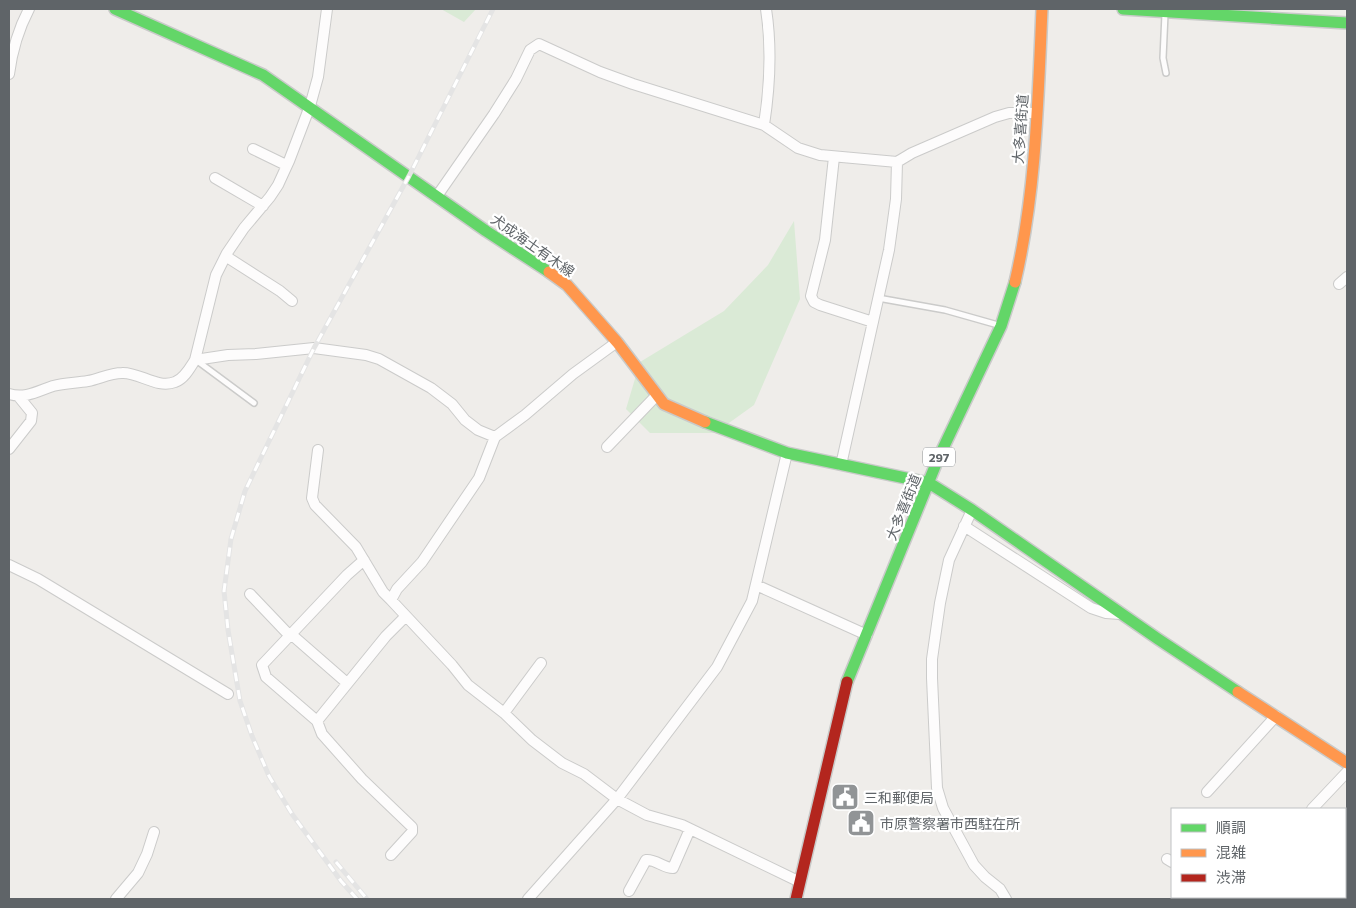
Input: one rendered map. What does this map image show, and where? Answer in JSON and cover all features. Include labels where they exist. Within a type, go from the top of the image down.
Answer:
[{"type":"main road","name":"犬成海士有木線","points":[[115,9],[263,75],[567,286],[617,342],[664,404],[688,416],[787,453],[929,483]]},
{"type":"main road","name":"大多喜街道","points":[[796,899],[843,695],[948,437],[1000,326],[1012,295],[1021,257],[1029,198],[1037,113],[1042,9]]},
{"type":"main road","points":[[1123,9],[1347,23]]},
{"type":"main road","points":[[929,483],[972,510],[1123,615],[1347,763]]},
{"type":"street","points":[[9,74],[10,53],[29,9]]},
{"type":"street","points":[[14,395],[122,373],[156,382],[174,383],[189,370],[195,360],[216,276],[227,252],[278,186],[310,106],[318,77],[328,9]]},
{"type":"street","points":[[764,125],[770,79],[770,32],[766,9]]},
{"type":"street","points":[[437,196],[494,114],[516,79],[530,50],[539,44],[600,72],[642,87],[749,119],[764,125],[798,148],[834,157],[897,162],[912,153],[995,117],[1008,114],[1037,113]]},
{"type":"street","points":[[252,149],[286,166]]},
{"type":"street","points":[[834,157],[825,240],[812,296],[814,302],[820,305],[873,322]]},
{"type":"street","points":[[841,465],[889,250],[896,199],[897,162]]},
{"type":"street","points":[[215,178],[263,206]]},
{"type":"street","points":[[227,252],[227,256],[230,259],[280,291],[292,301]]},
{"type":"street","points":[[1338,284],[1347,277]]},
{"type":"street","points":[[391,600],[397,588],[422,562],[479,478],[495,437],[525,415],[573,374],[617,342]]},
{"type":"street","points":[[195,360],[314,348],[366,355],[380,359],[431,388],[452,404],[464,420],[478,430],[495,437]]},
{"type":"street","points":[[9,449],[31,421],[32,414],[14,395]]},
{"type":"street","points":[[607,447],[657,395]]},
{"type":"street","points":[[318,450],[312,498],[314,505],[339,528],[356,548],[383,592],[468,684],[504,713],[540,746],[562,763],[584,774],[616,799],[647,815],[690,829],[800,882]]},
{"type":"street","points":[[528,899],[616,799],[717,667],[752,601],[787,453]]},
{"type":"street","points":[[972,510],[949,560],[940,603],[932,658],[937,788],[944,808],[974,865],[984,877],[1000,889],[1006,899]]},
{"type":"street","points":[[964,526],[1091,608],[1106,613],[1123,615]]},
{"type":"street","points":[[364,560],[347,575],[262,665],[266,676],[317,721],[322,734],[362,779],[412,827],[412,832],[391,855]]},
{"type":"street","points":[[9,565],[38,579],[228,694]]},
{"type":"street","points":[[756,584],[867,635]]},
{"type":"street","points":[[250,594],[291,636],[347,683]]},
{"type":"street","points":[[317,721],[386,636],[405,617]]},
{"type":"street","points":[[504,713],[541,663]]},
{"type":"street","points":[[1207,792],[1276,716]]},
{"type":"street","points":[[1313,808],[1347,772]]},
{"type":"street","points":[[629,891],[646,860],[673,868],[690,829]]},
{"type":"street","points":[[116,899],[138,873],[154,832]]},
{"type":"lane","points":[[1165,12],[1163,58],[1166,73]]},
{"type":"lane","points":[[878,298],[945,310],[1000,326]]},
{"type":"lane","points":[[195,360],[254,403]]},
{"type":"green space","points":[[441,9],[476,9],[464,22]]},
{"type":"green space","points":[[794,221],[800,299],[754,405],[715,433],[650,433],[626,409],[640,362],[724,311],[768,265]]},
{"type":"railway","points":[[357,899],[341,881],[292,814],[269,776],[252,736],[240,701],[228,630],[224,591],[231,539],[245,491],[314,348],[409,176],[493,9]]},
{"type":"railway","points":[[336,862],[367,899]]},
{"type":"traffic: fast","points":[[115,9],[263,75],[486,231],[549,272]]},
{"type":"traffic: fast","points":[[1123,9],[1347,23]]},
{"type":"traffic: fast","points":[[847,682],[938,459],[1001,326],[1015,282]]},
{"type":"traffic: fast","points":[[705,422],[787,453],[929,483],[972,510],[1238,692]]},
{"type":"traffic: slow","points":[[1015,282],[1028,215],[1032,181],[1042,9]]},
{"type":"traffic: slow","points":[[549,272],[567,285],[617,342],[664,404],[705,422]]},
{"type":"traffic: slow","points":[[1238,692],[1347,763]]},
{"type":"traffic: jam","points":[[796,899],[847,682]]},
{"type":"place","name":"三和郵便局","points":[[845,797]]},
{"type":"place","name":"市原警察署市西駐在所","points":[[861,823]]}]
